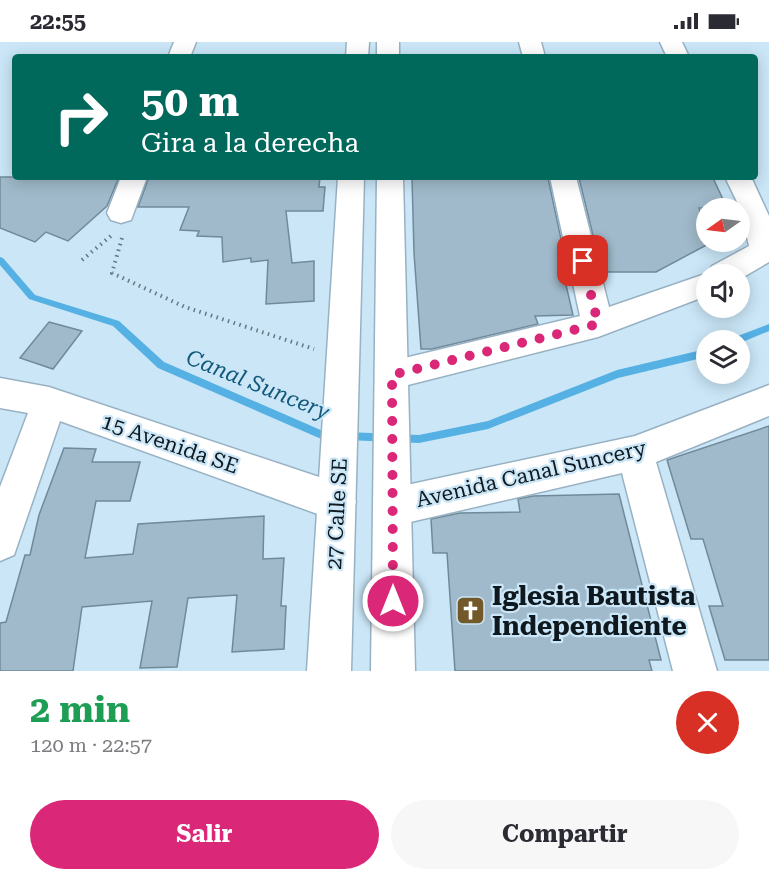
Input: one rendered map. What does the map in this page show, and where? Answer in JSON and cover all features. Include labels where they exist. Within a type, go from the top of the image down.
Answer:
[{"type":"street","points":[[121,213],[133,180]]},
{"type":"street","name":"27 Calle SE","points":[[329,671],[351,180]]},
{"type":"street","points":[[390,180],[393,671]]},
{"type":"street","points":[[564,180],[598,324]]},
{"type":"street","points":[[739,180],[753,208],[765,251],[741,264]]},
{"type":"street","points":[[392,385],[598,324],[696,288]]},
{"type":"street","name":"15 Avenida SE","points":[[0,393],[49,402],[338,490]]},
{"type":"street","name":"Avenida Canal Suncery","points":[[392,495],[635,453],[769,400]]},
{"type":"street","points":[[0,541],[49,402]]},
{"type":"street","points":[[635,453],[695,671]]},
{"type":"path","points":[[82,260],[118,231],[123,239],[112,273],[185,307],[343,368]]},
{"type":"building","points":[[0,177],[12,177],[12,180],[118,180],[107,206],[68,241],[46,232],[35,242],[0,228]]},
{"type":"building","points":[[148,180],[320,180],[319,187],[325,187],[323,211],[286,211],[292,263],[314,261],[314,301],[266,304],[268,260],[251,262],[251,258],[223,262],[222,237],[197,236],[199,231],[180,230],[189,207],[138,207]]},
{"type":"building","points":[[412,180],[548,180],[568,272],[563,272],[573,315],[535,316],[538,324],[432,349],[421,349],[414,253]]},
{"type":"building","points":[[579,180],[714,180],[722,198],[696,198],[696,251],[656,272],[602,272]]},
{"type":"building","points":[[49,322],[82,331],[53,369],[20,358]]},
{"type":"building","points":[[769,426],[769,660],[725,660],[709,606],[723,606],[703,539],[691,539],[667,460]]},
{"type":"building","points":[[64,448],[96,449],[92,462],[140,462],[130,501],[96,501],[85,558],[133,554],[138,524],[264,516],[263,559],[284,558],[281,606],[286,606],[284,649],[232,652],[237,595],[188,598],[177,667],[140,668],[152,601],[82,607],[73,671],[0,671],[0,623],[6,622],[25,555],[30,555],[39,515]]},
{"type":"building","points":[[619,494],[661,660],[649,660],[652,671],[455,671],[447,553],[433,553],[431,519],[460,513],[520,512],[518,499],[533,496]]},
{"type":"waterway","name":"Canal Suncery","points":[[0,260],[32,297],[116,323],[161,365],[322,435],[332,436]]},
{"type":"waterway","name":"Canal Suncery","points":[[750,335],[769,327]]},
{"type":"waterway","name":"Canal Suncery","points":[[346,436],[419,439],[488,425],[617,374],[696,355]]},
{"type":"place","name":"Iglesia Bautista Independiente","points":[[471,611]]},
{"type":"route","points":[[393,601],[392,375],[598,324],[583,261]]}]
